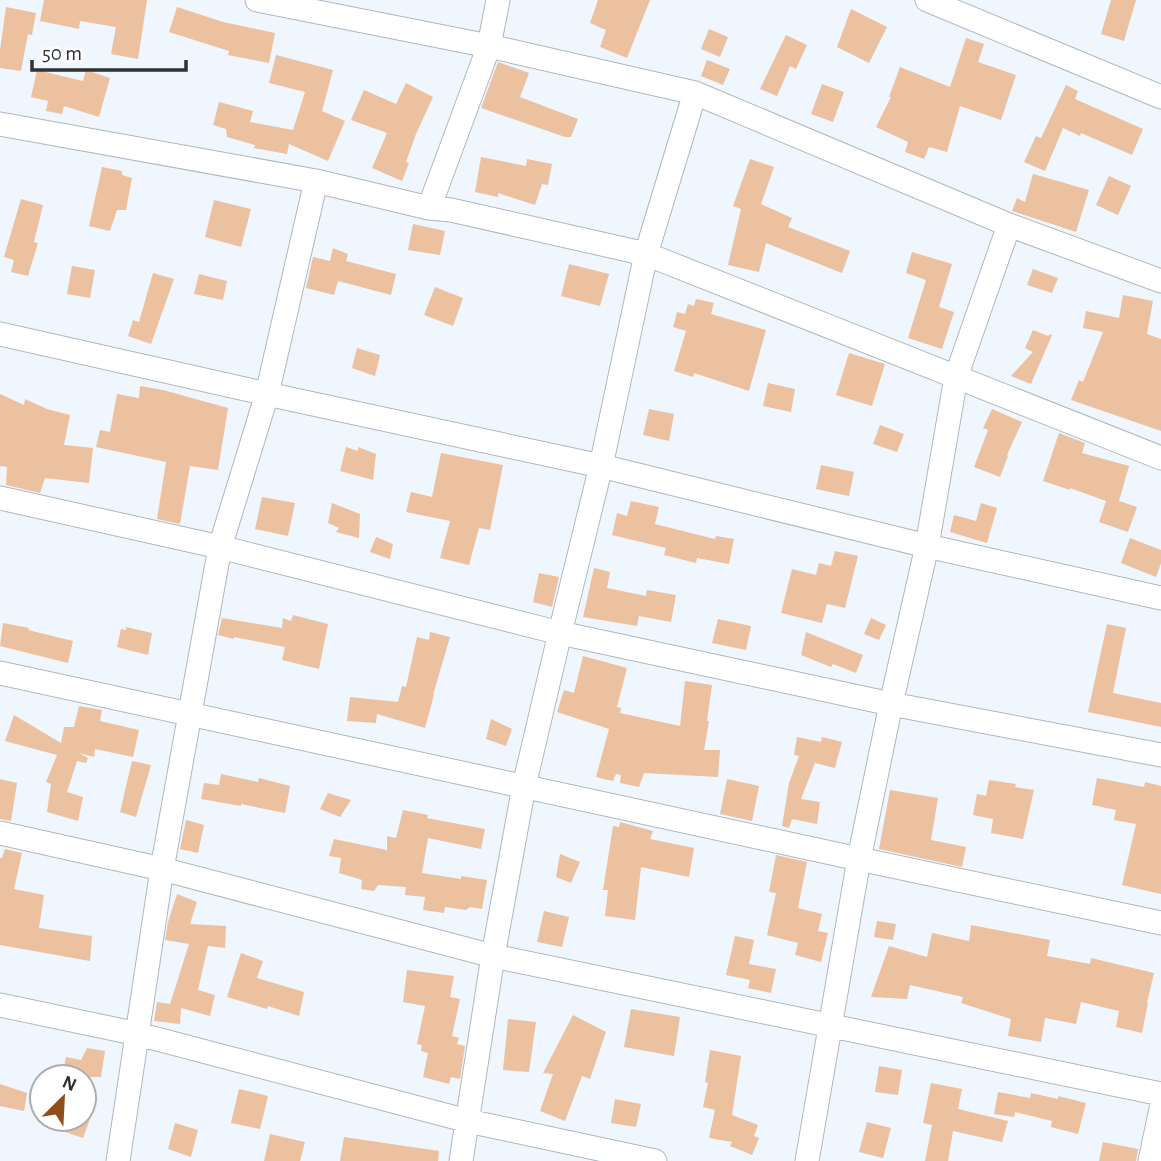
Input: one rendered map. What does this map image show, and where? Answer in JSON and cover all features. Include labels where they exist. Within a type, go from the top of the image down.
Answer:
[{"type":"street","points":[[257,0],[489,46],[695,93],[1009,225],[1161,281]]},
{"type":"street","points":[[429,208],[489,46],[498,0]]},
{"type":"street","points":[[927,0],[1161,97]]},
{"type":"street","points":[[461,1161],[493,956],[524,786],[601,466],[646,254],[695,93]]},
{"type":"street","points":[[0,124],[316,181],[646,254],[1161,457]]},
{"type":"street","points":[[118,1161],[162,869],[220,547],[267,394],[316,181]]},
{"type":"street","points":[[807,1161],[859,859],[927,546],[957,376],[1009,225]]},
{"type":"street","points":[[0,334],[601,466],[927,546],[1161,598]]},
{"type":"street","points":[[0,498],[220,547],[560,632],[891,704],[1161,755]]},
{"type":"street","points":[[0,673],[1161,923]]},
{"type":"street","points":[[0,833],[162,869],[493,956],[1161,1094]]},
{"type":"street","points":[[0,1005],[138,1034],[468,1121],[655,1161]]},
{"type":"street","points":[[1150,1161],[1161,1109]]},
{"type":"building","points":[[44,0],[147,0],[138,59],[111,54],[116,27],[80,21],[79,29],[40,21]]},
{"type":"building","points":[[598,0],[650,0],[627,58],[600,47],[606,30],[590,23]]},
{"type":"building","points":[[1111,0],[1136,0],[1124,41],[1101,34]]},
{"type":"building","points":[[6,7],[36,13],[32,35],[28,34],[21,71],[0,68]]},
{"type":"building","points":[[177,7],[223,22],[275,33],[269,63],[228,55],[229,51],[169,32]]},
{"type":"building","points":[[851,9],[887,27],[869,63],[837,47]]},
{"type":"building","points":[[709,29],[728,37],[720,57],[701,49]]},
{"type":"building","points":[[786,35],[807,45],[796,69],[790,66],[777,96],[760,89]]},
{"type":"building","points":[[966,38],[984,44],[978,62],[1016,75],[1001,120],[960,106],[947,152],[929,147],[924,159],[905,152],[908,142],[876,127],[891,97],[900,67],[950,87]]},
{"type":"building","points":[[276,55],[333,70],[322,111],[345,121],[328,161],[289,144],[287,154],[254,148],[255,145],[227,137],[226,129],[213,125],[219,102],[253,111],[250,122],[293,130],[305,92],[269,83]]},
{"type":"building","points":[[707,60],[730,69],[723,85],[701,76]]},
{"type":"building","points":[[498,62],[529,73],[520,97],[578,119],[571,137],[481,108]]},
{"type":"building","points":[[37,70],[83,81],[86,70],[110,78],[99,117],[64,106],[62,114],[46,111],[48,101],[31,97]]},
{"type":"building","points":[[406,83],[433,97],[416,134],[402,181],[372,168],[387,133],[351,120],[364,90],[396,104]]},
{"type":"building","points":[[822,84],[844,92],[833,122],[811,114]]},
{"type":"building","points":[[1066,85],[1078,91],[1075,99],[1143,129],[1132,155],[1063,128],[1045,171],[1024,162],[1036,136],[1041,138]]},
{"type":"building","points":[[481,157],[526,166],[527,159],[552,164],[548,185],[542,184],[535,205],[498,193],[498,197],[475,192]]},
{"type":"building","points":[[750,159],[774,167],[761,204],[792,218],[788,227],[850,251],[842,273],[766,243],[759,272],[728,265],[741,209],[733,206]]},
{"type":"building","points":[[102,167],[122,171],[122,175],[132,178],[126,210],[117,210],[110,231],[89,226]]},
{"type":"building","points":[[1033,174],[1089,190],[1076,232],[1012,211],[1017,198],[1025,202]]},
{"type":"building","points":[[1109,176],[1131,186],[1118,215],[1096,205]]},
{"type":"building","points":[[21,199],[43,205],[34,242],[38,243],[28,276],[11,272],[14,260],[4,257]]},
{"type":"building","points":[[214,200],[251,209],[241,247],[205,237]]},
{"type":"building","points":[[413,224],[445,231],[440,255],[408,250]]},
{"type":"building","points":[[333,248],[348,254],[346,261],[396,274],[391,295],[338,281],[334,295],[306,288],[313,257],[330,261]]},
{"type":"building","points":[[912,252],[952,264],[939,307],[954,312],[942,349],[908,338],[926,280],[906,273]]},
{"type":"building","points":[[569,264],[609,274],[600,306],[561,296]]},
{"type":"building","points":[[72,266],[95,270],[90,298],[67,294]]},
{"type":"building","points":[[1033,269],[1058,278],[1052,293],[1027,285]]},
{"type":"building","points":[[153,273],[174,279],[151,344],[128,336],[133,320],[139,322]]},
{"type":"building","points":[[199,274],[227,281],[223,300],[194,294]]},
{"type":"building","points":[[435,287],[463,298],[453,326],[424,315]]},
{"type":"building","points":[[1123,295],[1153,301],[1147,334],[1161,339],[1161,431],[1071,400],[1079,380],[1083,382],[1103,332],[1083,328],[1086,311],[1119,318]]},
{"type":"building","points":[[696,299],[714,303],[711,314],[766,330],[749,391],[694,373],[693,377],[674,371],[686,331],[673,327],[677,312],[685,314],[688,304],[694,306]]},
{"type":"building","points":[[1033,330],[1052,335],[1031,384],[1011,376],[1033,352],[1025,348]]},
{"type":"building","points":[[357,348],[380,355],[375,376],[352,368]]},
{"type":"building","points":[[849,353],[885,364],[872,406],[836,395]]},
{"type":"building","points":[[768,383],[795,389],[791,412],[763,406]]},
{"type":"building","points":[[140,386],[228,408],[218,470],[190,466],[180,524],[157,519],[166,462],[96,447],[100,430],[110,432],[117,394],[139,398]]},
{"type":"building","points":[[0,394],[24,405],[25,399],[70,415],[64,445],[93,448],[89,483],[45,478],[40,493],[6,485],[7,467],[0,466]]},
{"type":"building","points":[[649,409],[674,414],[669,441],[643,435]]},
{"type":"building","points":[[992,409],[1022,422],[1000,477],[974,467],[988,430],[983,428]]},
{"type":"building","points":[[880,425],[904,434],[897,452],[873,444]]},
{"type":"building","points":[[1059,433],[1085,443],[1082,453],[1129,466],[1119,501],[1137,507],[1128,532],[1099,522],[1106,501],[1043,481]]},
{"type":"building","points":[[346,447],[358,451],[358,447],[376,454],[373,480],[340,471]]},
{"type":"building","points":[[441,453],[503,465],[490,530],[479,528],[469,565],[440,558],[450,521],[406,512],[411,492],[432,497]]},
{"type":"building","points":[[821,465],[854,472],[849,496],[816,489]]},
{"type":"building","points":[[262,497],[295,503],[288,536],[255,529]]},
{"type":"building","points":[[631,501],[659,507],[655,524],[715,539],[716,536],[734,539],[729,564],[697,558],[696,563],[664,555],[666,548],[612,535],[617,513],[627,516]]},
{"type":"building","points":[[332,503],[360,514],[359,538],[336,532],[339,528],[328,523]]},
{"type":"building","points":[[981,503],[997,508],[987,543],[950,532],[954,515],[976,521]]},
{"type":"building","points":[[376,537],[393,544],[390,559],[370,552]]},
{"type":"building","points":[[1130,538],[1161,550],[1161,563],[1156,577],[1121,563]]},
{"type":"building","points":[[835,551],[858,556],[845,608],[827,604],[822,623],[781,613],[792,569],[816,575],[819,563],[831,566]]},
{"type":"building","points":[[594,568],[610,572],[607,588],[646,596],[647,590],[676,595],[671,622],[639,616],[637,626],[583,617]]},
{"type":"building","points":[[539,573],[559,577],[552,607],[533,602]]},
{"type":"building","points":[[293,615],[328,624],[319,669],[282,660],[285,647],[218,635],[222,618],[282,628],[283,618],[291,621]]},
{"type":"building","points":[[871,618],[886,625],[879,640],[864,634]]},
{"type":"building","points":[[718,619],[751,626],[746,650],[712,643]]},
{"type":"building","points":[[3,623],[73,641],[68,663],[0,646]]},
{"type":"building","points":[[1107,624],[1126,628],[1113,693],[1161,703],[1161,727],[1088,712]]},
{"type":"building","points":[[126,627],[152,633],[148,655],[117,647],[121,629],[126,630]]},
{"type":"building","points":[[430,632],[450,637],[425,728],[377,714],[376,723],[347,721],[350,697],[398,702],[402,686],[406,687],[417,637],[429,640]]},
{"type":"building","points":[[806,632],[863,655],[856,673],[801,655]]},
{"type":"building","points":[[583,656],[627,668],[617,707],[621,708],[620,713],[680,726],[685,681],[712,685],[704,750],[720,750],[718,777],[644,773],[639,787],[620,783],[621,775],[616,774],[613,781],[596,777],[609,729],[557,712],[564,690],[574,693]]},
{"type":"building","points":[[79,706],[102,710],[100,721],[139,730],[133,757],[95,749],[94,757],[79,753],[88,758],[86,763],[77,761],[67,792],[83,797],[78,821],[47,812],[51,784],[46,782],[57,755],[5,741],[14,715],[61,743],[64,727],[74,727]]},
{"type":"building","points":[[491,719],[512,729],[506,746],[486,739]]},
{"type":"building","points":[[797,737],[821,742],[822,737],[842,742],[835,768],[815,763],[801,799],[820,802],[817,824],[792,819],[789,828],[782,826],[789,783],[799,756],[794,755]]},
{"type":"building","points":[[132,761],[151,765],[136,817],[120,812]]},
{"type":"building","points":[[221,774],[258,782],[259,778],[290,786],[285,813],[201,799],[204,783],[219,785]]},
{"type":"building","points":[[1097,778],[1144,787],[1145,782],[1161,786],[1161,894],[1122,885],[1136,824],[1114,820],[1116,810],[1092,805]]},
{"type":"building","points":[[0,779],[17,783],[11,821],[0,819]]},
{"type":"building","points":[[727,779],[759,786],[752,821],[720,814]]},
{"type":"building","points":[[989,780],[1034,790],[1023,839],[991,833],[993,819],[973,815],[977,794],[986,796]]},
{"type":"building","points":[[890,790],[938,798],[931,840],[966,847],[962,867],[879,849]]},
{"type":"building","points":[[328,793],[351,800],[340,817],[320,809]]},
{"type":"building","points":[[403,810],[428,815],[427,818],[485,829],[481,849],[428,838],[422,873],[487,880],[482,909],[445,907],[444,913],[423,910],[425,897],[405,895],[406,887],[378,885],[374,891],[361,889],[362,880],[339,873],[341,858],[329,856],[334,839],[387,850],[387,836],[396,838]]},
{"type":"building","points":[[186,820],[204,825],[198,853],[180,849]]},
{"type":"building","points":[[620,822],[653,831],[650,839],[694,848],[689,877],[641,867],[635,920],[605,916],[608,890],[603,890],[613,826],[619,827]]},
{"type":"building","points":[[5,849],[22,853],[14,889],[44,895],[39,928],[92,936],[90,961],[0,945],[0,858]]},
{"type":"building","points":[[560,854],[580,862],[571,883],[556,877]]},
{"type":"building","points":[[776,855],[807,862],[798,908],[822,914],[818,931],[828,933],[821,962],[795,955],[798,943],[767,935],[776,893],[769,892]]},
{"type":"building","points":[[177,894],[197,902],[190,924],[226,926],[225,948],[208,946],[198,990],[215,995],[210,1016],[181,1008],[180,1024],[154,1021],[157,1002],[170,1004],[189,944],[165,940]]},
{"type":"building","points":[[544,911],[569,917],[562,947],[537,942]]},
{"type":"building","points":[[877,921],[896,924],[893,940],[874,937]]},
{"type":"building","points":[[971,925],[1050,940],[1047,956],[1090,964],[1091,958],[1154,973],[1142,1033],[1116,1027],[1119,1011],[1081,1002],[1076,1024],[1045,1018],[1041,1042],[1008,1036],[1011,1019],[961,1003],[963,997],[910,985],[907,999],[871,997],[889,946],[927,957],[932,933],[969,941]]},
{"type":"building","points":[[735,936],[754,940],[749,964],[776,969],[771,993],[748,988],[750,980],[726,975]]},
{"type":"building","points":[[241,953],[263,961],[257,978],[304,992],[299,1016],[227,997]]},
{"type":"building","points":[[407,970],[454,976],[450,997],[460,999],[452,1036],[459,1038],[457,1044],[465,1046],[460,1079],[451,1077],[449,1084],[423,1077],[428,1053],[421,1051],[422,1045],[417,1044],[425,1006],[403,1002]]},
{"type":"building","points":[[631,1009],[680,1017],[674,1056],[624,1047]]},
{"type":"building","points":[[573,1015],[606,1032],[590,1079],[582,1076],[565,1121],[540,1111],[553,1074],[543,1073]]},
{"type":"building","points":[[508,1019],[536,1022],[529,1072],[503,1070]]},
{"type":"building","points":[[87,1048],[105,1051],[101,1077],[98,1077],[98,1063],[65,1063],[66,1057],[81,1060]]},
{"type":"building","points":[[710,1050],[741,1056],[732,1115],[758,1125],[754,1136],[759,1138],[752,1155],[730,1146],[732,1142],[709,1138],[715,1110],[703,1107]]},
{"type":"building","points":[[879,1066],[902,1070],[898,1095],[875,1092]]},
{"type":"building","points":[[931,1083],[962,1089],[958,1109],[1008,1121],[1002,1142],[953,1131],[948,1161],[925,1161],[932,1125],[923,1123]]},
{"type":"building","points":[[0,1084],[27,1093],[24,1111],[0,1106]]},
{"type":"building","points":[[239,1089],[268,1096],[260,1129],[231,1123]]},
{"type":"building","points":[[998,1092],[1030,1098],[1031,1093],[1058,1099],[1058,1096],[1086,1103],[1078,1134],[1051,1127],[1052,1121],[1015,1112],[1014,1117],[994,1114]]},
{"type":"building","points":[[615,1099],[641,1104],[636,1127],[611,1123]]},
{"type":"building","points":[[867,1122],[891,1128],[883,1158],[859,1152]]},
{"type":"building","points":[[175,1123],[198,1130],[191,1157],[168,1149]]},
{"type":"building","points":[[68,1133],[85,1133],[83,1138]]},
{"type":"building","points":[[270,1134],[305,1142],[300,1161],[264,1161]]},
{"type":"building","points":[[344,1137],[439,1151],[438,1161],[340,1161]]},
{"type":"building","points":[[1103,1142],[1138,1149],[1136,1161],[1099,1161]]}]
